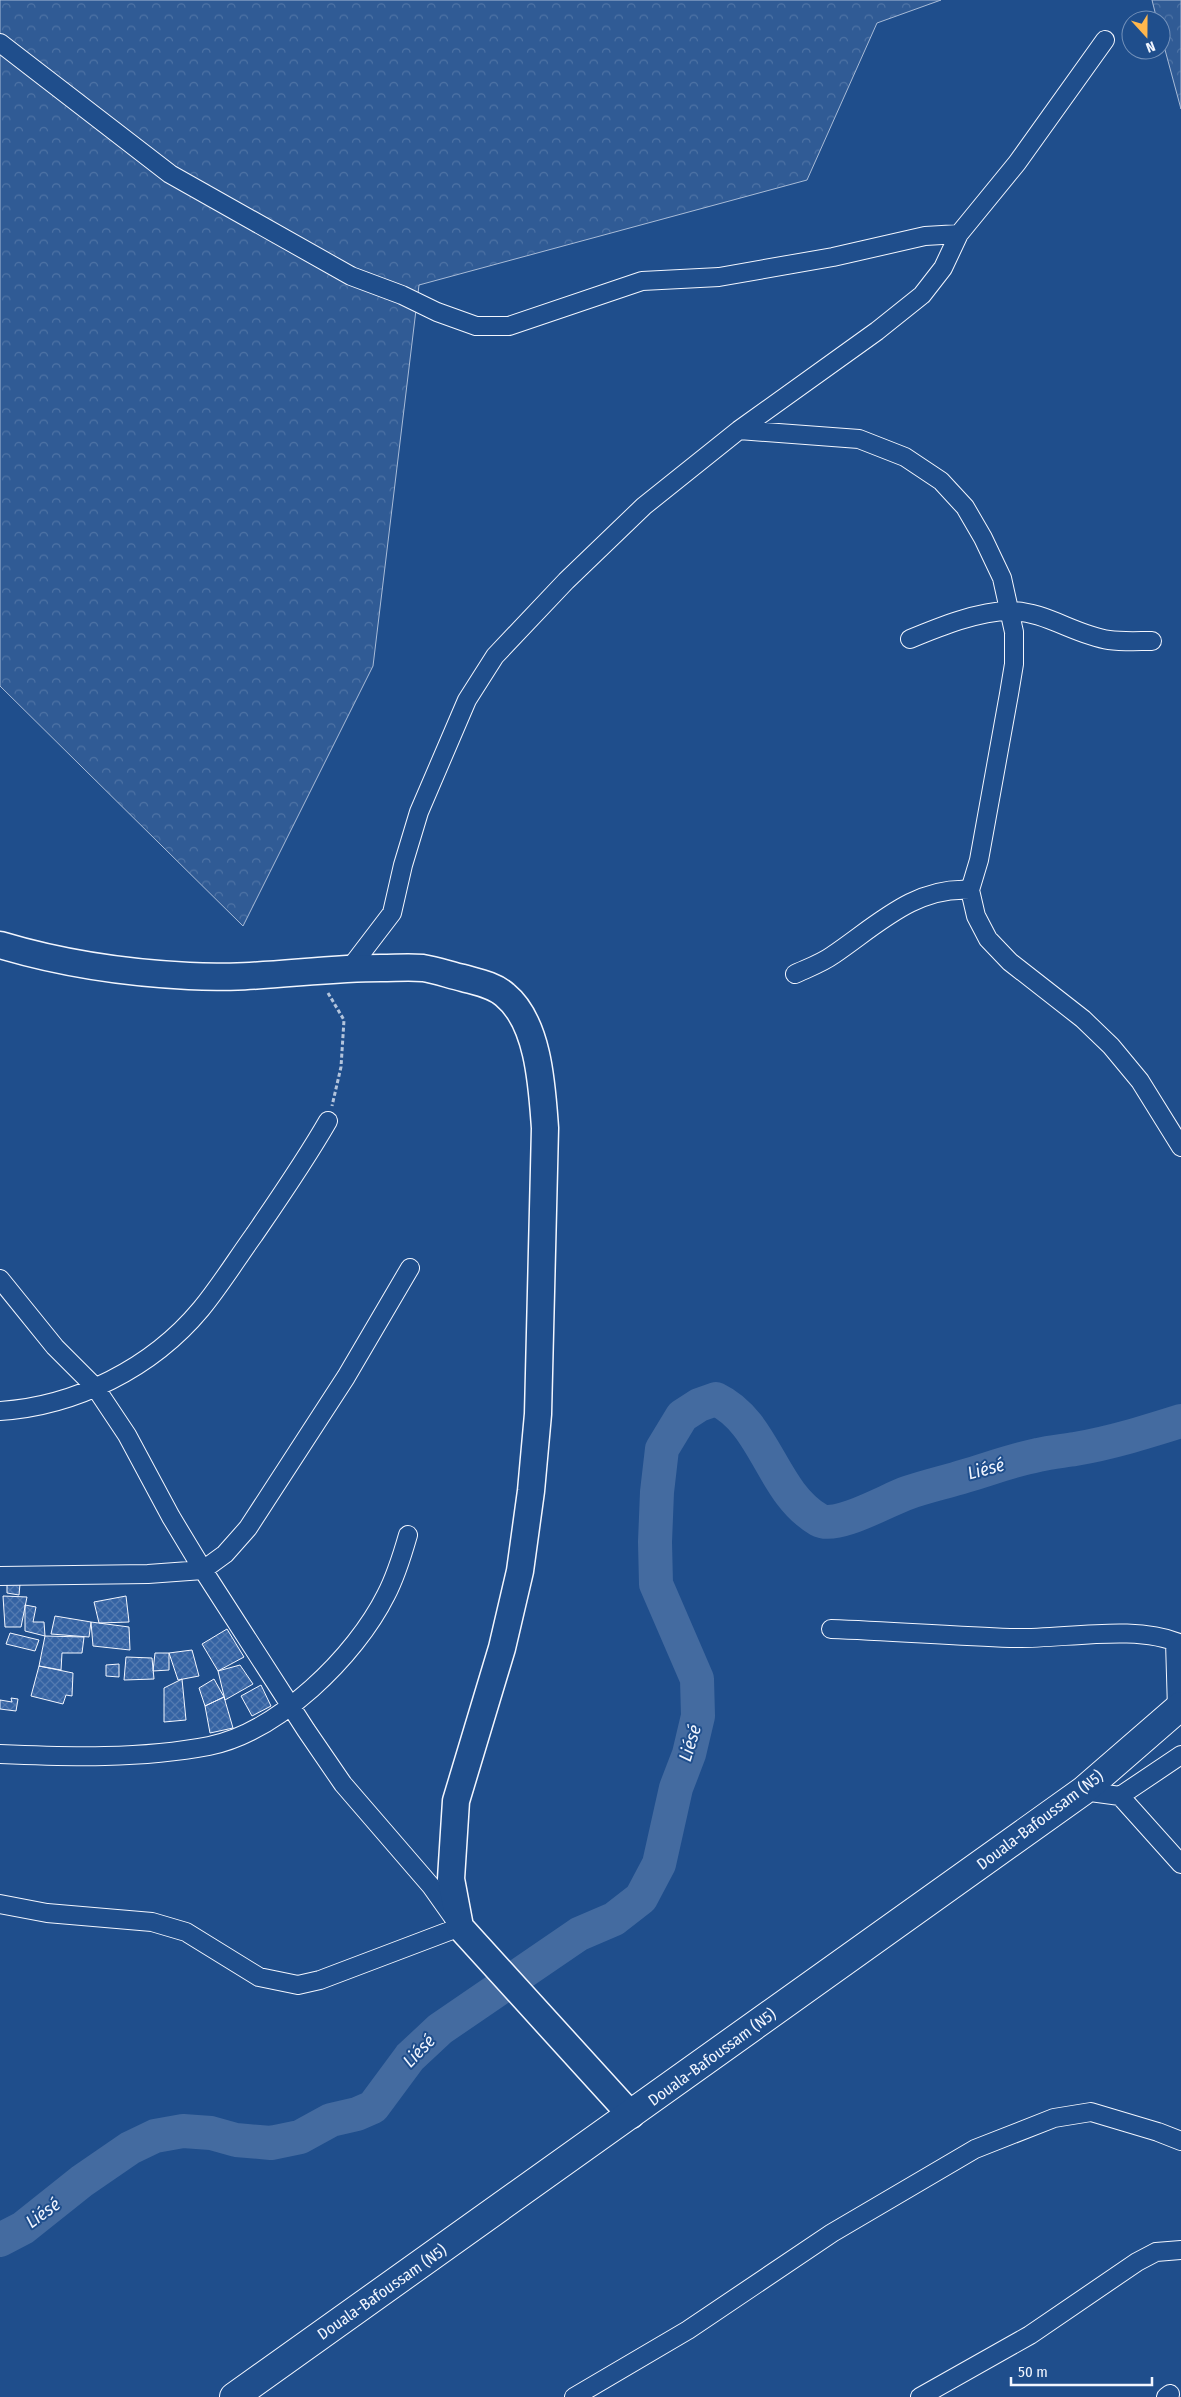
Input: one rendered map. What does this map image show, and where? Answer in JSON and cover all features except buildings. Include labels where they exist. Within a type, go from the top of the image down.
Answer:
[{"type":"highway","name":"Douala-Bafoussam (N5)","points":[[234,2397],[1083,1791],[1179,1707]]},
{"type":"main road","points":[[0,944],[23,952],[98,966],[188,976],[242,977],[350,968],[423,968],[481,983],[504,994],[518,1009],[531,1035],[542,1088],[545,1128],[538,1414],[531,1491],[520,1571],[502,1648],[456,1800],[451,1879],[460,1927],[631,2115]]},
{"type":"street","points":[[350,968],[392,913],[403,864],[419,812],[467,700],[495,656],[559,588],[644,506],[739,430],[877,331],[922,295],[943,268],[959,234],[1017,163],[1105,40]]},
{"type":"street","points":[[0,43],[170,174],[351,276],[476,326],[509,326],[642,281],[719,277],[832,257],[925,236],[959,234]]},
{"type":"street","points":[[739,430],[859,439],[906,457],[942,481],[965,506],[1002,578],[1014,632],[1014,664],[979,860],[970,890],[976,916],[988,939],[1010,962],[1083,1019],[1112,1046],[1140,1080],[1181,1147]]},
{"type":"street","points":[[910,639],[948,623],[1010,611],[1040,616],[1071,629],[1110,640],[1152,641]]},
{"type":"street","points":[[795,974],[832,956],[901,907],[929,894],[953,889],[970,890]]},
{"type":"street","points":[[0,1411],[58,1401],[95,1387],[124,1374],[164,1345],[200,1310],[290,1184],[328,1121]]},
{"type":"street","points":[[0,1576],[148,1574],[203,1570],[226,1554],[248,1528],[341,1385],[410,1268]]},
{"type":"street","points":[[0,1279],[56,1347],[95,1387],[127,1435],[171,1517],[203,1570],[290,1706],[344,1784],[431,1886],[460,1927],[328,1977],[298,1985],[259,1977],[186,1932],[152,1922],[47,1913],[0,1904]]},
{"type":"street","points":[[0,1754],[139,1754],[209,1746],[238,1737],[264,1725],[315,1686],[367,1628],[386,1596],[400,1566],[408,1535]]},
{"type":"street","points":[[831,1629],[1012,1638],[1116,1634],[1152,1636],[1178,1643],[1179,1707]]},
{"type":"street","points":[[1120,1796],[1181,1755]]},
{"type":"street","points":[[1083,1791],[1120,1796],[1181,1864]]},
{"type":"street","points":[[574,2397],[688,2330],[832,2234],[975,2149],[1054,2118],[1091,2112],[1158,2132],[1181,2141]]},
{"type":"street","points":[[920,2397],[1030,2335],[1137,2262],[1156,2252],[1181,2250]]},
{"type":"path","points":[[314,971],[344,1020],[341,1067],[328,1121]]},
{"type":"green space","points":[[0,0],[941,0],[877,23],[807,180],[419,285],[373,666],[243,926],[0,686]]},
{"type":"green space","points":[[1152,0],[1181,0],[1181,109],[1168,60],[1171,60],[1171,10],[1154,10]]},
{"type":"waterway","name":"Liésé","points":[[0,2240],[23,2228],[82,2181],[130,2148],[155,2136],[183,2131],[211,2133],[236,2140],[271,2143],[300,2137],[331,2120],[357,2114],[373,2107],[410,2057],[440,2029],[579,1934],[614,1919],[641,1898],[659,1864],[676,1788],[689,1754],[698,1716],[697,1679],[656,1584],[657,1492],[662,1449],[682,1416],[699,1405],[716,1399],[733,1410],[758,1440],[790,1493],[803,1508],[819,1520],[827,1522],[850,1517],[922,1488],[1010,1462],[1043,1454],[1102,1444],[1181,1421]]}]
